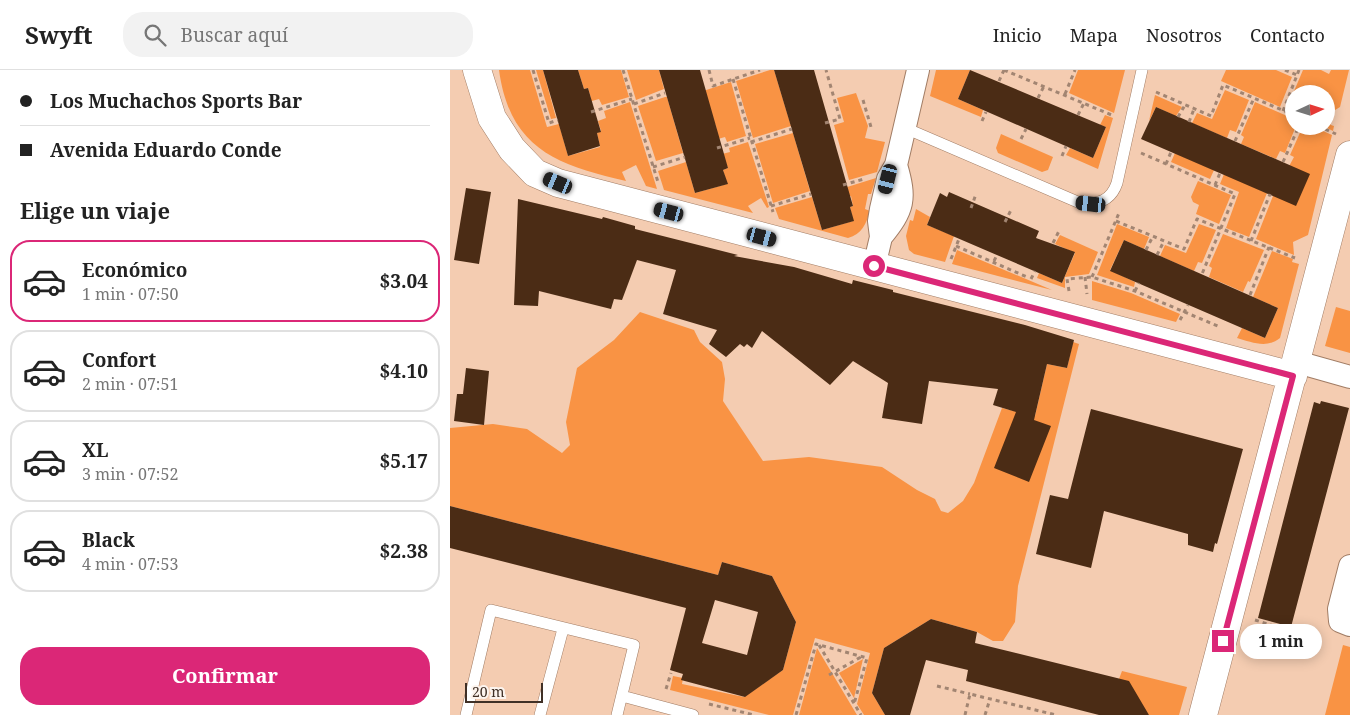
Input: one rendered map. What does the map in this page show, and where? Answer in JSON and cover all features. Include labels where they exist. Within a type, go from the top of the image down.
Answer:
[{"type":"street","points":[[477,70],[492,118],[512,149],[535,173],[558,183],[874,266],[1295,369],[1350,377]]},
{"type":"street","points":[[874,266],[881,237],[895,219],[901,202],[902,181],[896,165],[918,70]]},
{"type":"street","points":[[1203,715],[1295,369],[1343,145]]},
{"type":"street","points":[[1350,566],[1339,609],[1340,621],[1350,625]]},
{"type":"lane","points":[[905,128],[1080,203],[1102,202],[1114,191],[1117,183],[1142,70]]},
{"type":"lane","points":[[466,715],[491,610],[634,645],[617,715]]},
{"type":"lane","points":[[540,715],[563,629]]},
{"type":"lane","points":[[622,696],[693,715]]},
{"type":"path","points":[[534,70],[549,123],[558,120]]},
{"type":"path","points":[[623,70],[660,190]]},
{"type":"path","points":[[708,70],[713,86],[760,70]]},
{"type":"path","points":[[825,123],[840,119],[826,70]]},
{"type":"path","points":[[999,81],[1004,70],[1117,118]]},
{"type":"path","points":[[1064,94],[1075,70]]},
{"type":"path","points":[[1285,70],[1297,75]]},
{"type":"path","points":[[1153,91],[1210,116],[1223,85],[1283,111],[1299,70]]},
{"type":"path","points":[[733,79],[775,218]]},
{"type":"path","points":[[1038,98],[1044,86]]},
{"type":"path","points":[[634,104],[666,92]]},
{"type":"path","points":[[591,112],[632,98]]},
{"type":"path","points":[[1234,141],[1254,98]]},
{"type":"path","points":[[863,100],[871,127]]},
{"type":"path","points":[[1078,115],[1084,103]]},
{"type":"path","points":[[1178,117],[1185,105]]},
{"type":"path","points":[[1189,122],[1194,109]]},
{"type":"path","points":[[982,122],[986,112]]},
{"type":"path","points":[[1021,139],[1026,128]]},
{"type":"path","points":[[717,148],[792,129]]},
{"type":"path","points":[[1284,162],[1295,135]]},
{"type":"path","points":[[1330,135],[1343,145]]},
{"type":"path","points":[[1062,156],[1066,146]]},
{"type":"path","points":[[1138,152],[1235,194],[1202,274]]},
{"type":"path","points":[[1166,164],[1171,152]]},
{"type":"path","points":[[653,167],[684,157]]},
{"type":"path","points":[[1214,185],[1220,173]]},
{"type":"path","points":[[771,206],[811,194]]},
{"type":"path","points":[[971,208],[976,194]]},
{"type":"path","points":[[1251,240],[1270,194]]},
{"type":"path","points":[[1092,277],[1121,207]]},
{"type":"path","points":[[1006,222],[1011,210]]},
{"type":"path","points":[[1116,221],[1184,249],[1197,219],[1300,260]]},
{"type":"path","points":[[1053,243],[1059,231]]},
{"type":"path","points":[[1146,250],[1153,236]]},
{"type":"path","points":[[949,264],[959,238]]},
{"type":"path","points":[[1157,255],[1164,240]]},
{"type":"path","points":[[956,246],[1036,281]]},
{"type":"path","points":[[1250,295],[1269,248]]},
{"type":"path","points":[[994,261],[997,255]]},
{"type":"path","points":[[1031,279],[1035,271]]},
{"type":"path","points":[[1085,277],[1087,299]]},
{"type":"path","points":[[1061,289],[1069,292],[1067,279],[1092,277],[1135,292],[1226,330]]},
{"type":"path","points":[[1135,292],[1139,284]]},
{"type":"path","points":[[1177,327],[1188,305]]},
{"type":"path","points":[[1254,620],[1271,625]]},
{"type":"path","points":[[796,715],[816,644],[867,658],[854,704]]},
{"type":"path","points":[[819,645],[861,715]]},
{"type":"path","points":[[829,675],[862,656]]},
{"type":"path","points":[[937,686],[1056,715]]},
{"type":"path","points":[[965,715],[970,694]]},
{"type":"path","points":[[986,715],[990,699]]},
{"type":"shaded area","points":[[499,70],[530,70],[547,127],[559,124],[568,156],[600,147],[597,133],[601,131],[598,121],[606,118],[604,111],[630,102],[657,189],[646,186],[636,165],[622,172],[626,181],[579,168],[558,160],[541,149],[526,136],[514,118],[505,97]]},
{"type":"shaded area","points":[[536,70],[543,70],[556,118],[551,119]]},
{"type":"shaded area","points":[[578,70],[621,70],[629,97],[602,105],[599,99],[588,102],[587,99],[591,98],[588,88],[584,89]]},
{"type":"shaded area","points":[[627,70],[659,70],[664,89],[636,100]]},
{"type":"shaded area","points":[[774,70],[791,126],[753,138],[736,81]]},
{"type":"shaded area","points":[[936,70],[970,70],[958,99],[983,110],[981,117],[930,96]]},
{"type":"shaded area","points":[[1078,70],[1125,70],[1114,113],[1069,93]]},
{"type":"shaded area","points":[[1226,70],[1276,70],[1292,77],[1289,85],[1285,85],[1285,94],[1280,107],[1221,81]]},
{"type":"shaded area","points":[[1303,70],[1321,70],[1329,74],[1331,70],[1349,70],[1340,107],[1335,110],[1335,85],[1297,85]]},
{"type":"shaded area","points":[[731,82],[746,136],[727,142],[725,137],[718,139],[716,126],[700,92]]},
{"type":"shaded area","points":[[1225,90],[1249,100],[1236,132],[1230,130],[1227,138],[1192,123],[1197,113],[1212,119]]},
{"type":"shaded area","points":[[856,93],[868,126],[865,138],[885,142],[877,172],[849,180],[834,125],[844,122],[837,98]]},
{"type":"shaded area","points":[[1155,95],[1182,107],[1176,116],[1156,107],[1149,121]]},
{"type":"shaded area","points":[[667,97],[683,153],[656,161],[638,106]]},
{"type":"shaded area","points":[[1255,102],[1285,115],[1285,135],[1292,135],[1285,153],[1280,151],[1276,159],[1241,144],[1244,137],[1241,135]]},
{"type":"shaded area","points":[[1105,115],[1113,118],[1098,169],[1066,155],[1070,148],[1093,158],[1106,127],[1100,125]]},
{"type":"shaded area","points":[[793,133],[810,191],[773,203],[755,144]]},
{"type":"shaded area","points":[[1001,134],[1053,157],[1048,170],[1042,172],[998,153],[996,148]]},
{"type":"shaded area","points":[[1299,135],[1332,135],[1308,235],[1293,242],[1294,255],[1256,239],[1273,196],[1294,157],[1290,155]]},
{"type":"shaded area","points":[[748,142],[769,207],[767,208],[761,198],[748,206],[753,213],[664,190],[658,171],[686,162],[695,193],[727,184],[723,170],[728,168],[722,154],[730,152],[729,148]]},
{"type":"shaded area","points":[[1175,153],[1214,170],[1210,179],[1171,162]]},
{"type":"shaded area","points":[[1224,174],[1267,193],[1249,237],[1226,228],[1239,192],[1220,184]]},
{"type":"shaded area","points":[[876,178],[871,194],[868,194],[865,209],[870,211],[865,224],[857,234],[848,238],[779,219],[775,208],[812,197],[822,230],[853,221],[850,207],[853,206],[851,196],[847,197],[844,188]]},
{"type":"shaded area","points":[[1198,181],[1231,195],[1219,224],[1196,214],[1199,205],[1193,202],[1191,197]]},
{"type":"shaded area","points":[[916,209],[930,217],[927,225],[954,236],[945,262],[914,254],[909,250],[906,236],[910,220],[913,221]]},
{"type":"shaded area","points":[[1117,224],[1149,237],[1144,249],[1124,240],[1110,270],[1135,282],[1134,287],[1097,275]]},
{"type":"shaded area","points":[[1199,224],[1216,230],[1202,263],[1198,262],[1194,271],[1160,256],[1165,245],[1186,253]]},
{"type":"shaded area","points":[[1223,234],[1264,250],[1250,282],[1248,281],[1243,292],[1209,277],[1212,268],[1209,266]]},
{"type":"shaded area","points":[[1060,235],[1098,252],[1089,274],[1065,277],[1065,288],[1037,278],[1039,273],[1062,283],[1075,253],[1055,244]]},
{"type":"shaded area","points":[[957,250],[1052,290],[952,264]]},
{"type":"shaded area","points":[[1272,251],[1293,259],[1292,262],[1299,264],[1280,338],[1270,343],[1253,343],[1237,338],[1242,328],[1265,338],[1278,308],[1253,297]]},
{"type":"shaded area","points":[[1092,281],[1131,293],[1180,314],[1176,322],[1092,300]]},
{"type":"shaded area","points":[[1336,307],[1350,311],[1350,353],[1325,346]]},
{"type":"shaded area","points":[[640,312],[694,330],[700,342],[722,362],[725,379],[723,401],[763,461],[809,457],[882,467],[917,490],[935,499],[941,511],[948,513],[963,501],[974,483],[1002,408],[1035,416],[1047,364],[1067,368],[1073,342],[1079,344],[1018,586],[1015,622],[1003,641],[993,641],[977,632],[931,619],[884,648],[872,693],[885,715],[864,715],[857,704],[870,653],[815,638],[793,715],[769,715],[670,690],[673,676],[683,678],[682,684],[744,697],[783,670],[796,622],[772,576],[722,562],[718,575],[450,506],[450,428],[493,424],[527,429],[562,453],[570,445],[566,422],[577,368],[614,340]]},
{"type":"shaded area","points":[[1343,645],[1350,647],[1350,715],[1325,715]]},
{"type":"shaded area","points":[[817,648],[857,715],[799,715]]},
{"type":"shaded area","points":[[863,659],[854,698],[839,673]]},
{"type":"shaded area","points":[[1122,671],[1187,687],[1179,715],[1149,715],[1119,679]]},
{"type":"building","points":[[543,70],[578,70],[584,89],[588,88],[601,132],[597,133],[600,146],[568,156]]},
{"type":"building","points":[[659,70],[700,70],[728,168],[723,170],[728,184],[695,193]]},
{"type":"building","points":[[774,70],[814,70],[853,206],[850,207],[854,221],[822,230]]},
{"type":"building","points":[[970,70],[1106,127],[1093,158],[958,99]]},
{"type":"building","points":[[1156,107],[1310,174],[1296,206],[1141,139]]},
{"type":"building","points":[[466,188],[491,192],[479,264],[454,260]]},
{"type":"building","points":[[949,192],[1039,231],[1036,238],[1075,252],[1062,283],[927,225],[940,193],[947,197]]},
{"type":"building","points":[[518,199],[602,219],[603,217],[635,226],[635,229],[738,255],[734,256],[794,267],[852,284],[853,280],[893,290],[893,292],[1025,325],[1074,340],[1067,368],[1047,364],[1034,420],[1051,426],[1029,482],[994,468],[1016,412],[993,405],[998,389],[929,381],[922,424],[882,418],[888,383],[853,361],[830,385],[762,331],[752,348],[747,344],[744,347],[740,344],[726,357],[709,344],[717,330],[663,314],[676,270],[637,260],[622,300],[614,299],[611,309],[539,291],[538,306],[514,305]]},
{"type":"building","points":[[1124,240],[1278,308],[1265,338],[1110,271]]},
{"type":"building","points":[[466,368],[489,371],[484,425],[454,421],[457,394],[463,394]]},
{"type":"building","points":[[1321,401],[1349,408],[1291,627],[1258,618],[1314,402],[1320,404]]},
{"type":"building","points":[[1091,409],[1243,449],[1217,544],[1215,543],[1213,552],[1188,545],[1188,534],[1104,511],[1091,568],[1036,554],[1050,495],[1068,499]]},
{"type":"building","points":[[450,506],[718,575],[722,562],[772,576],[796,622],[783,670],[745,697],[681,680],[683,674],[670,670],[686,608],[450,548]],"holes":[[[715,600],[758,612],[747,655],[702,643]]]},
{"type":"building","points":[[931,619],[977,632],[975,643],[1129,681],[1149,715],[1099,715],[966,681],[968,670],[926,660],[910,715],[885,715],[872,693],[884,648]]},
{"type":"route","points":[[874,266],[1293,376],[1223,641]]}]
